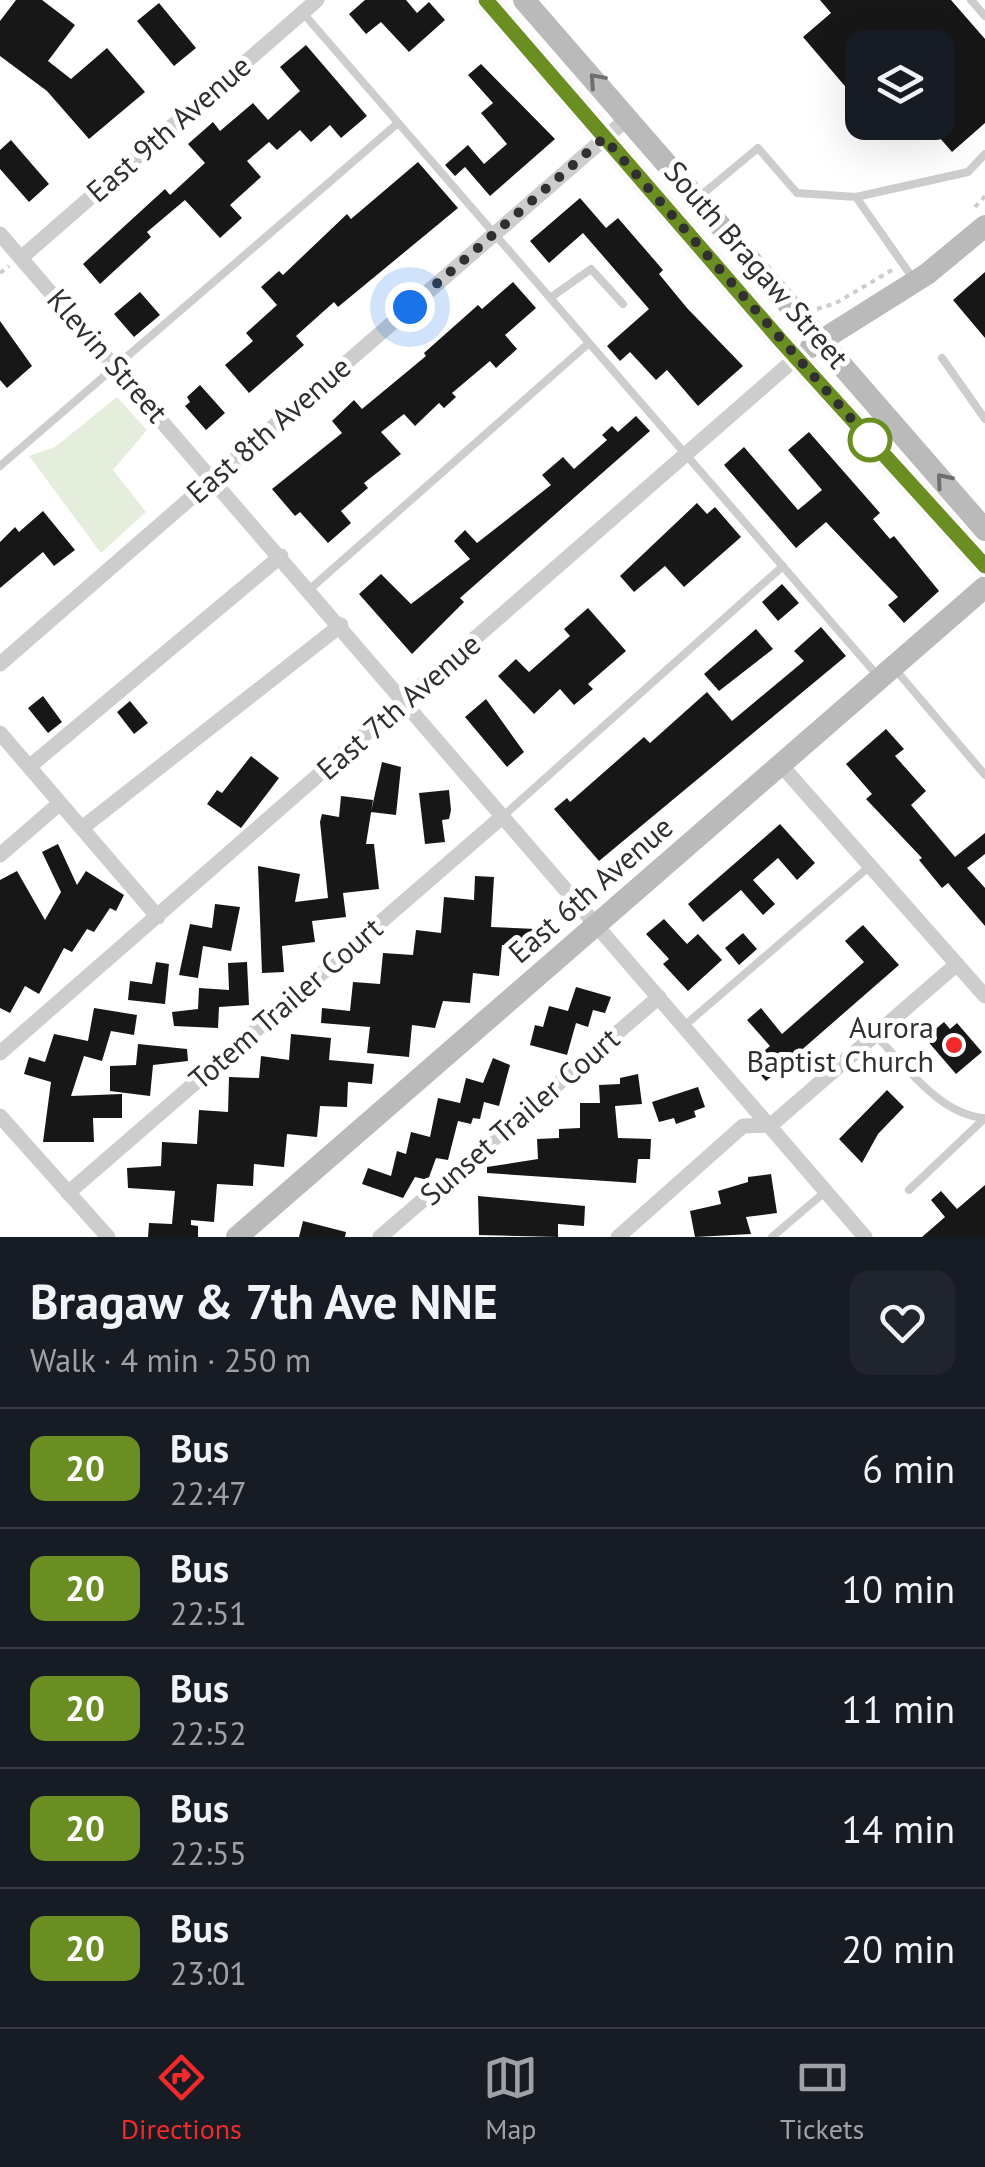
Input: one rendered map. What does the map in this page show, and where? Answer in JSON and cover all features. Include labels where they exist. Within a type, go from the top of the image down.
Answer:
[{"type":"main road","name":"South Bragaw Street","points":[[486,0],[796,358],[985,566]]},
{"type":"main road","name":"South Bragaw Street","points":[[524,0],[699,196],[985,530]]},
{"type":"main road","points":[[796,358],[915,281],[985,226]]},
{"type":"main road","name":"East 6th Avenue","points":[[237,1237],[985,587]]},
{"type":"street","name":"East 9th Avenue","points":[[21,258],[317,0]]},
{"type":"street","name":"East 8th Avenue","points":[[0,664],[629,117]]},
{"type":"street","name":"Klevin Street","points":[[0,234],[341,624],[866,1237]]},
{"type":"street","name":"East 7th Avenue","points":[[0,1053],[796,358]]},
{"type":"street","points":[[29,767],[280,556]]},
{"type":"street","points":[[82,828],[341,624]]},
{"type":"street","points":[[0,733],[158,916]]},
{"type":"street","points":[[781,765],[985,996]]},
{"type":"street","points":[[0,855],[60,803]]},
{"type":"street","name":"Totem Trailer Court","points":[[68,1193],[503,816]]},
{"type":"street","points":[[618,1237],[743,1126],[771,1125],[957,964]]},
{"type":"street","name":"Sunset Trailer Court","points":[[380,1237],[659,997]]},
{"type":"street","points":[[0,1116],[108,1237]]},
{"type":"lane","points":[[972,0],[985,16]]},
{"type":"lane","points":[[302,12],[782,566],[985,775]]},
{"type":"lane","points":[[0,466],[398,123]]},
{"type":"lane","points":[[699,196],[758,148],[797,192],[856,197],[968,172],[985,154]]},
{"type":"lane","points":[[856,197],[915,281]]},
{"type":"lane","points":[[550,298],[591,269],[623,304]]},
{"type":"lane","points":[[310,590],[589,343]]},
{"type":"lane","points":[[942,358],[985,419]]},
{"type":"lane","points":[[503,816],[782,566]]},
{"type":"lane","points":[[684,1026],[870,866]]},
{"type":"lane","points":[[875,1035],[939,1100],[984,1118],[909,1190]]},
{"type":"lane","points":[[772,1237],[826,1191]]},
{"type":"path","points":[[818,308],[836,303],[879,277]]},
{"type":"green space","points":[[117,397],[147,430],[113,470],[146,512],[101,553],[29,456],[55,447]]},
{"type":"building","points":[[16,0],[42,0],[75,25],[48,61],[71,79],[107,48],[145,92],[89,139],[47,91],[0,56],[0,21]]},
{"type":"building","points":[[365,0],[406,0],[417,13],[429,2],[445,20],[409,52],[381,22],[366,34],[349,14]]},
{"type":"building","points":[[820,0],[951,0],[985,39],[985,123],[952,152],[942,140],[955,140],[955,30],[845,30],[845,86],[803,37],[831,13]]},
{"type":"building","points":[[159,3],[196,48],[174,66],[137,21]]},
{"type":"building","points":[[306,45],[367,116],[341,138],[330,125],[311,142],[300,130],[277,150],[269,142],[247,161],[261,177],[230,205],[242,218],[220,238],[185,200],[147,232],[151,237],[100,284],[83,264],[165,189],[170,195],[205,163],[188,144],[213,122],[220,131],[253,103],[268,120],[300,91],[280,67]]},
{"type":"building","points":[[481,64],[555,139],[490,196],[465,167],[455,176],[445,165],[468,145],[484,164],[507,144],[481,113],[493,103],[468,75]]},
{"type":"building","points":[[11,140],[49,184],[29,202],[0,169],[0,150]]},
{"type":"building","points":[[418,162],[458,208],[338,307],[334,302],[296,336],[304,345],[249,393],[225,365],[253,341],[246,333],[277,305],[261,287],[279,271],[283,275],[347,214],[351,219]]},
{"type":"building","points":[[580,198],[606,228],[618,218],[663,270],[659,274],[687,308],[743,366],[698,406],[667,370],[656,380],[630,352],[620,361],[607,346],[649,309],[583,233],[549,263],[530,241]]},
{"type":"building","points":[[985,272],[985,338],[953,300]]},
{"type":"building","points":[[513,282],[536,308],[505,335],[517,349],[496,368],[490,361],[452,393],[456,397],[444,408],[439,403],[415,426],[404,414],[381,432],[401,454],[364,483],[368,488],[341,511],[351,523],[328,543],[300,512],[295,516],[272,489],[342,433],[332,421],[354,400],[362,409],[426,356],[424,353],[478,305],[482,309]]},
{"type":"building","points":[[140,292],[160,315],[134,337],[114,314]]},
{"type":"building","points":[[0,321],[32,366],[7,388],[0,380]]},
{"type":"building","points":[[200,385],[225,413],[206,430],[185,406],[190,402],[187,397]]},
{"type":"building","points":[[636,416],[650,431],[460,598],[464,602],[412,654],[359,594],[381,574],[411,604],[470,559],[454,541],[465,530],[477,543],[551,485],[542,475],[563,457],[574,469],[607,440],[602,435],[612,426],[618,432]]},
{"type":"building","points":[[809,432],[880,513],[873,519],[890,539],[894,536],[939,591],[904,623],[888,605],[898,597],[826,522],[796,548],[724,465],[744,447],[798,510],[822,490],[788,450]]},
{"type":"building","points":[[697,503],[707,514],[715,507],[741,537],[684,587],[665,566],[634,592],[620,576]]},
{"type":"building","points":[[43,511],[75,550],[54,566],[43,552],[0,588],[0,542],[15,527],[19,532]]},
{"type":"building","points":[[782,584],[799,603],[778,621],[762,602]]},
{"type":"building","points":[[588,608],[626,651],[588,684],[593,689],[574,705],[560,689],[534,714],[498,676],[516,659],[529,672],[570,636],[564,629]]},
{"type":"building","points":[[821,627],[846,656],[599,861],[554,809],[567,798],[570,802],[644,737],[650,743],[707,692],[732,721],[804,661],[794,651]]},
{"type":"building","points":[[756,629],[773,649],[719,691],[704,674]]},
{"type":"building","points":[[43,696],[62,722],[48,733],[28,708]]},
{"type":"building","points":[[486,699],[524,752],[507,767],[465,717]]},
{"type":"building","points":[[130,701],[148,723],[134,734],[117,712]]},
{"type":"building","points":[[886,729],[904,749],[895,756],[926,791],[911,805],[955,857],[985,833],[985,854],[967,868],[985,888],[985,926],[948,883],[942,888],[919,860],[922,858],[866,799],[872,794],[846,764]]},
{"type":"building","points":[[251,756],[279,778],[241,828],[207,804],[217,790],[222,793]]},
{"type":"building","points":[[382,762],[401,767],[396,815],[371,812]]},
{"type":"building","points":[[449,790],[449,819],[442,820],[445,842],[425,844],[419,793]]},
{"type":"building","points":[[341,796],[373,800],[366,844],[374,844],[379,889],[343,893],[346,917],[312,921],[315,942],[282,946],[284,972],[262,973],[258,866],[300,874],[295,902],[328,898],[320,822],[322,814],[339,817]]},
{"type":"building","points":[[780,824],[815,863],[797,880],[778,858],[753,880],[775,904],[763,915],[741,890],[703,922],[688,904]]},
{"type":"building","points":[[58,844],[77,885],[86,871],[124,895],[116,911],[110,908],[94,932],[87,929],[72,952],[64,948],[39,994],[25,986],[10,1013],[0,1008],[0,880],[17,871],[45,920],[61,892],[42,852]]},
{"type":"building","points":[[475,876],[494,877],[491,927],[536,929],[535,947],[502,945],[499,976],[473,973],[470,1003],[443,1001],[435,1028],[412,1025],[409,1057],[367,1053],[370,1027],[321,1023],[322,1008],[350,1011],[353,982],[380,984],[383,953],[413,955],[416,930],[441,933],[444,897],[474,900]]},
{"type":"building","points":[[215,904],[240,907],[231,951],[203,946],[198,978],[179,975],[190,924],[212,928]]},
{"type":"building","points":[[664,919],[687,944],[698,934],[722,960],[688,991],[663,964],[669,959],[646,934]]},
{"type":"building","points":[[863,925],[899,965],[766,1081],[750,1063],[770,1046],[747,1020],[761,1008],[782,1034],[864,962],[845,941]]},
{"type":"building","points":[[743,933],[757,949],[739,965],[725,948]]},
{"type":"building","points":[[156,962],[169,964],[165,1004],[128,1000],[130,981],[152,984]]},
{"type":"building","points":[[247,962],[249,1005],[219,1007],[218,1028],[174,1026],[172,1012],[198,1009],[199,988],[229,990],[228,963]]},
{"type":"building","points":[[576,987],[611,997],[605,1013],[593,1010],[588,1027],[576,1023],[567,1055],[530,1045],[535,1025],[543,1027],[549,1006],[568,1011]]},
{"type":"building","points":[[94,1008],[137,1015],[134,1035],[111,1031],[102,1061],[84,1056],[71,1096],[122,1094],[122,1118],[93,1118],[94,1142],[43,1142],[51,1082],[24,1074],[29,1057],[45,1062],[54,1034],[88,1041]]},
{"type":"building","name":"Aurora Baptist Church","points":[[944,1022],[950,1029],[957,1023],[982,1052],[956,1074],[925,1038]]},
{"type":"building","points":[[291,1034],[331,1038],[329,1060],[374,1064],[372,1084],[348,1082],[347,1107],[320,1106],[317,1137],[287,1134],[284,1167],[254,1164],[253,1186],[217,1184],[214,1222],[191,1220],[191,1225],[198,1226],[198,1237],[148,1237],[149,1223],[172,1224],[175,1191],[128,1188],[127,1168],[161,1166],[162,1142],[197,1144],[199,1110],[228,1112],[229,1077],[259,1078],[261,1056],[289,1060]]},
{"type":"building","points":[[138,1044],[187,1049],[188,1061],[153,1065],[150,1096],[110,1091],[110,1066],[136,1065]]},
{"type":"building","points":[[493,1058],[510,1065],[499,1106],[484,1102],[480,1119],[473,1118],[471,1124],[458,1121],[448,1160],[436,1158],[428,1180],[415,1177],[403,1198],[362,1184],[368,1168],[391,1176],[397,1151],[406,1154],[411,1132],[430,1137],[438,1098],[460,1103],[466,1078],[483,1083]]},
{"type":"building","points":[[638,1074],[642,1104],[615,1106],[618,1138],[651,1139],[650,1159],[638,1159],[636,1183],[487,1173],[487,1167],[538,1159],[537,1139],[559,1138],[559,1129],[580,1128],[580,1103],[600,1103],[599,1085],[620,1084],[620,1078]]},
{"type":"building","points":[[698,1087],[705,1107],[694,1111],[696,1117],[676,1124],[674,1118],[659,1122],[652,1102]]},
{"type":"building","points":[[887,1090],[904,1107],[878,1134],[862,1163],[839,1139]]},
{"type":"building","points":[[771,1174],[777,1213],[746,1217],[751,1234],[695,1237],[690,1211],[721,1204],[718,1191],[748,1182],[748,1177]]},
{"type":"building","points":[[985,1185],[985,1237],[922,1237],[945,1217],[931,1200],[941,1191],[957,1209]]},
{"type":"building","points":[[478,1196],[585,1206],[584,1226],[558,1224],[558,1237],[479,1235]]},
{"type":"building","points":[[303,1221],[346,1232],[345,1237],[299,1237]]},
{"type":"bus line","name":"20","points":[[486,0],[781,341],[985,566]]},
{"type":"place","name":"Aurora Baptist Church","points":[[954,1045]]},
{"type":"route","points":[[410,307],[604,138],[870,440]]}]
